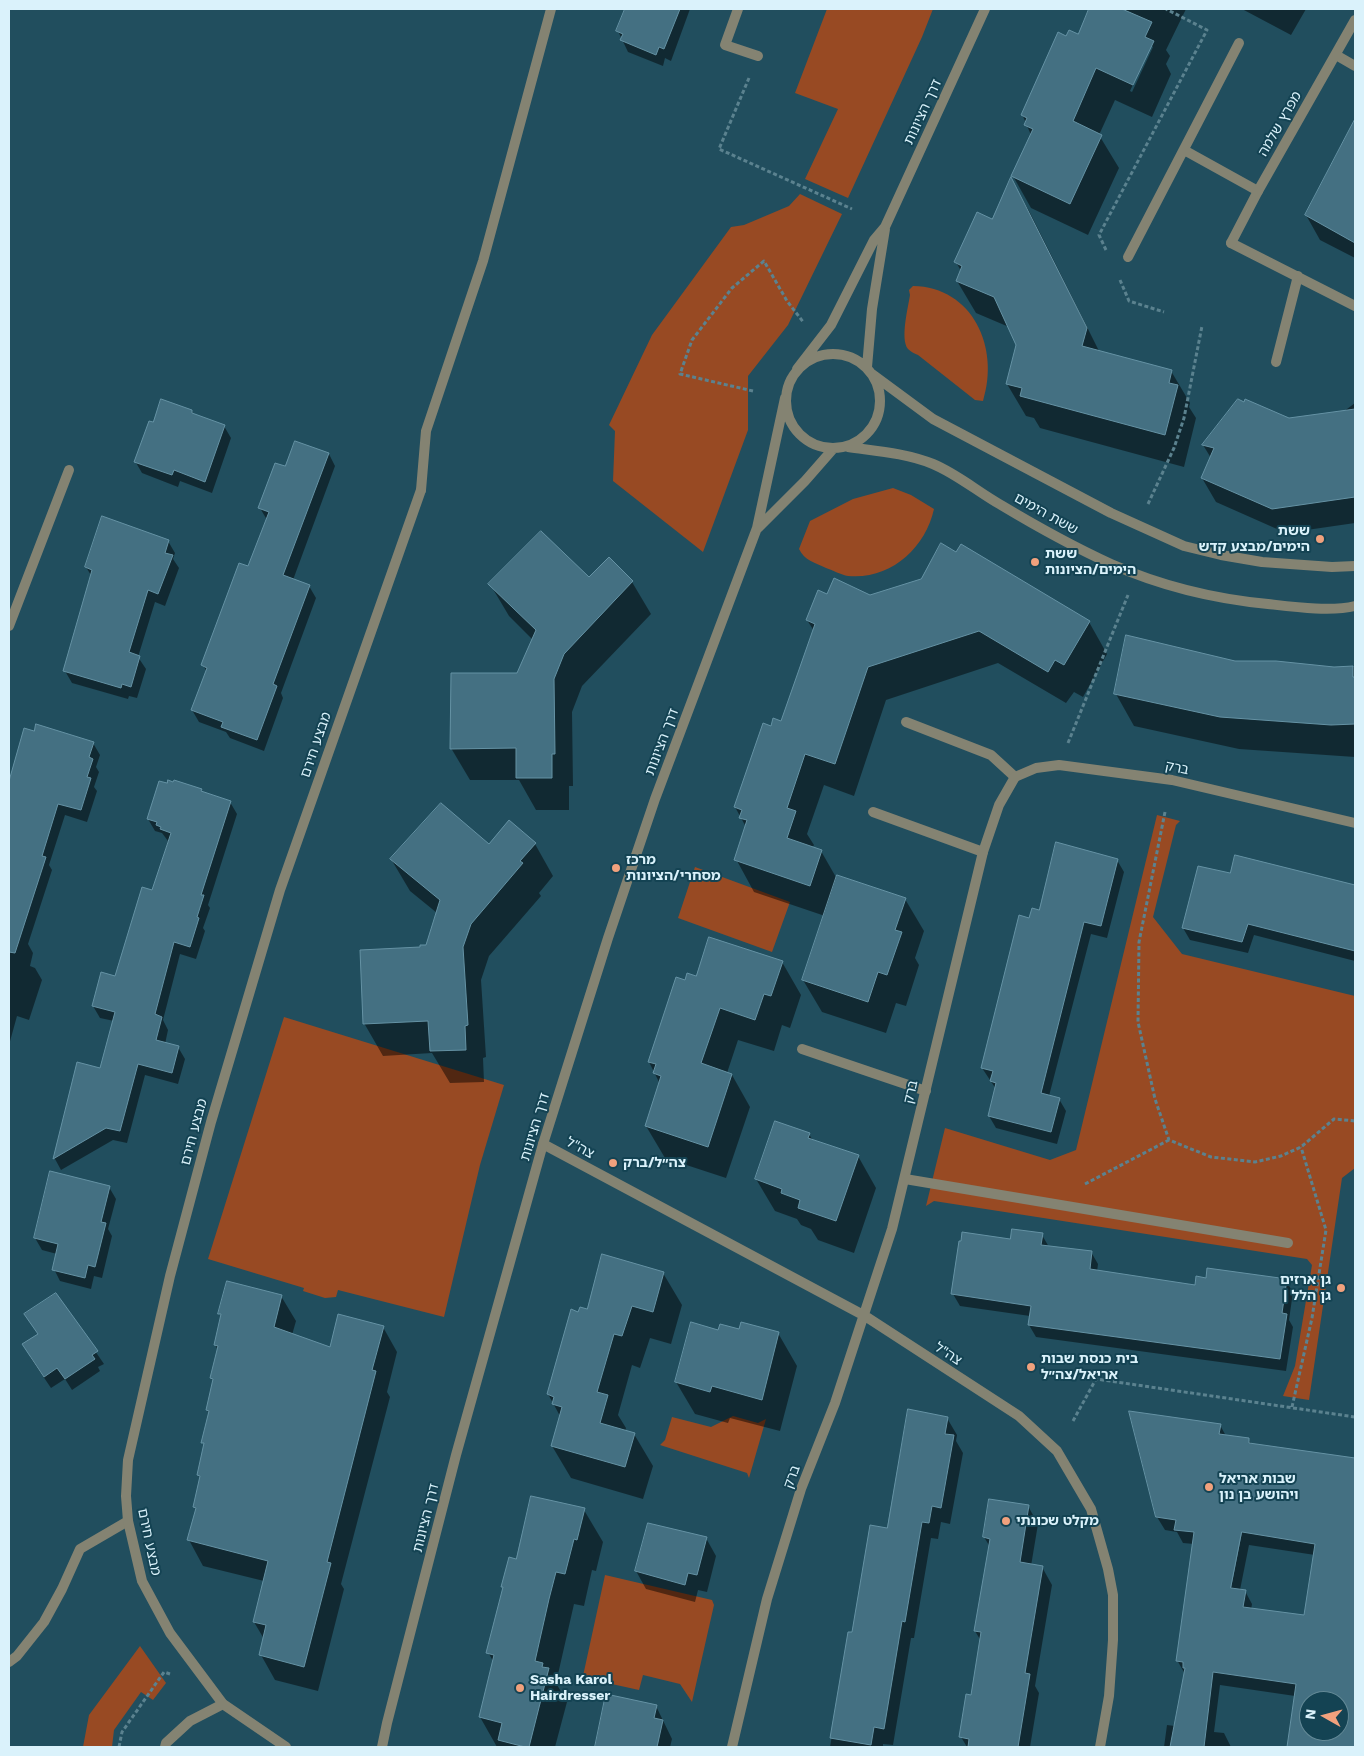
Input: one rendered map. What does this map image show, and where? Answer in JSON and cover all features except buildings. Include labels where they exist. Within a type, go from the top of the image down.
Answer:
[{"type":"street","name":"מבצע חירם","points":[[286,1747],[223,1704],[170,1633],[142,1581],[128,1521],[126,1496],[128,1460],[170,1276],[211,1122],[280,890],[422,490],[426,431],[482,261],[551,9]]},
{"type":"street","points":[[738,9],[725,45],[758,56]]},
{"type":"street","name":"דרך הציונות","points":[[797,369],[831,325],[874,240],[885,227],[985,9]]},
{"type":"street","name":"מפרץ שלמה","points":[[1298,276],[1231,243],[1258,191],[1355,20]]},
{"type":"street","points":[[1128,257],[1239,43]]},
{"type":"street","points":[[1336,55],[1355,66]]},
{"type":"street","points":[[1184,150],[1258,191]]},
{"type":"street","name":"דרך הציונות","points":[[869,370],[872,309],[885,227]]},
{"type":"street","points":[[1276,362],[1298,276],[1355,306]]},
{"type":"street","points":[[869,370],[878,387],[880,401],[878,416],[872,429],[861,440],[848,447],[833,449],[818,446],[804,440],[793,428],[787,413],[785,398],[788,383],[797,369],[808,360],[822,354],[837,353],[851,357],[869,370],[933,419],[1111,513],[1184,546],[1262,562],[1332,567],[1355,566]]},
{"type":"street","name":"דרך הציונות","points":[[382,1747],[456,1455],[543,1144],[608,938],[655,799],[757,528],[785,398]]},
{"type":"street","name":"ששת הימים","points":[[848,447],[914,457],[935,464],[1001,505],[1078,547],[1112,564],[1183,589],[1235,601],[1290,607],[1346,608],[1355,606]]},
{"type":"street","name":"דרך הציונות","points":[[757,528],[805,481],[833,449]]},
{"type":"street","points":[[9,626],[69,470]]},
{"type":"street","points":[[906,722],[991,755],[1015,777]]},
{"type":"street","name":"ברק","points":[[732,1747],[767,1599],[802,1489],[835,1404],[865,1316],[892,1229],[983,852],[999,805],[1015,777],[1036,768],[1059,765],[1112,771],[1172,780],[1355,824]]},
{"type":"street","points":[[873,812],[983,852]]},
{"type":"street","points":[[802,1048],[926,1091]]},
{"type":"street","name":"צה\"ל","points":[[543,1144],[865,1316],[1019,1416],[1058,1451],[1091,1509],[1108,1569],[1113,1595],[1114,1640],[1109,1696],[1100,1747]]},
{"type":"street","points":[[905,1179],[1288,1243]]},
{"type":"street","points":[[9,1662],[17,1656],[44,1622],[62,1589],[80,1549],[128,1521]]},
{"type":"street","points":[[165,1747],[190,1721],[223,1704]]},
{"type":"path","points":[[1166,9],[1207,30]]},
{"type":"path","points":[[758,56],[719,149],[852,209]]},
{"type":"path","points":[[753,391],[680,374],[692,340],[732,288],[764,261],[787,301],[805,323]]},
{"type":"path","points":[[1148,504],[1174,448],[1184,418],[1202,326]]},
{"type":"path","points":[[1068,743],[1128,595]]},
{"type":"path","points":[[1165,812],[1139,942],[1138,1022],[1155,1099],[1169,1140],[1210,1157],[1256,1162],[1281,1156],[1301,1147],[1334,1119],[1355,1121]]},
{"type":"path","points":[[1049,1203],[1169,1140]]},
{"type":"path","points":[[1292,1407],[1312,1318],[1326,1230],[1301,1147]]},
{"type":"path","points":[[1073,1421],[1096,1379],[1355,1417]]},
{"type":"path","points":[[120,1747],[122,1732],[164,1672],[172,1675]]},
{"type":"shaded area","points":[[827,9],[933,9],[848,198],[805,179],[838,109],[795,93]]},
{"type":"shaded area","points":[[800,194],[842,214],[788,325],[748,376],[748,430],[703,552],[613,481],[615,431],[609,425],[652,335],[731,227],[744,225],[789,206]]},
{"type":"shaded area","points":[[913,286],[934,289],[952,297],[966,309],[977,324],[984,342],[988,361],[983,401],[975,400],[908,349],[905,338],[906,315],[910,295],[909,290]]},
{"type":"shaded area","points":[[893,488],[911,495],[934,509],[923,537],[903,559],[878,573],[848,576],[814,563],[801,553],[799,549],[810,521],[853,499]]},
{"type":"shaded area","points":[[1157,815],[1180,821],[1176,825],[1153,917],[1182,954],[1355,996],[1355,1168],[1342,1178],[1309,1400],[1283,1396],[1295,1366],[1312,1265],[1307,1259],[934,1201],[926,1206],[945,1128],[1050,1160],[1076,1150]]},
{"type":"shaded area","points":[[695,867],[790,902],[772,952],[678,918]]},
{"type":"shaded area","points":[[284,1017],[504,1085],[480,1165],[444,1317],[338,1290],[336,1297],[325,1298],[303,1291],[304,1288],[208,1259]]},
{"type":"shaded area","points":[[733,1416],[758,1423],[766,1419],[749,1478],[747,1473],[660,1445],[665,1440],[672,1417],[711,1427]]},
{"type":"shaded area","points":[[605,1575],[712,1600],[714,1605],[692,1702],[680,1684],[643,1675],[639,1690],[583,1676]]},
{"type":"shaded area","points":[[140,1646],[166,1683],[153,1700],[141,1692],[114,1730],[112,1747],[83,1747],[89,1715]]},
{"type":"place","name":"ששת הימים/מבצע קדש","points":[[1320,539]]},
{"type":"place","name":"ששת הימים/הציונות","points":[[1035,562]]},
{"type":"place","name":"מרכז מסחרי/הציונות","points":[[616,868]]},
{"type":"place","name":"צה״ל/ברק","points":[[613,1163]]},
{"type":"place","name":"גן ארזים | גן הלל","points":[[1341,1288]]},
{"type":"place","name":"בית כנסת שבות אריאל/צה״ל","points":[[1031,1367]]},
{"type":"place","name":"שבות אריאל ויהושע בן נון","points":[[1209,1487]]},
{"type":"place","name":"מקלט שכונתי","points":[[1006,1521]]},
{"type":"place","name":"Sasha Karol Hairdresser","points":[[520,1688]]}]
